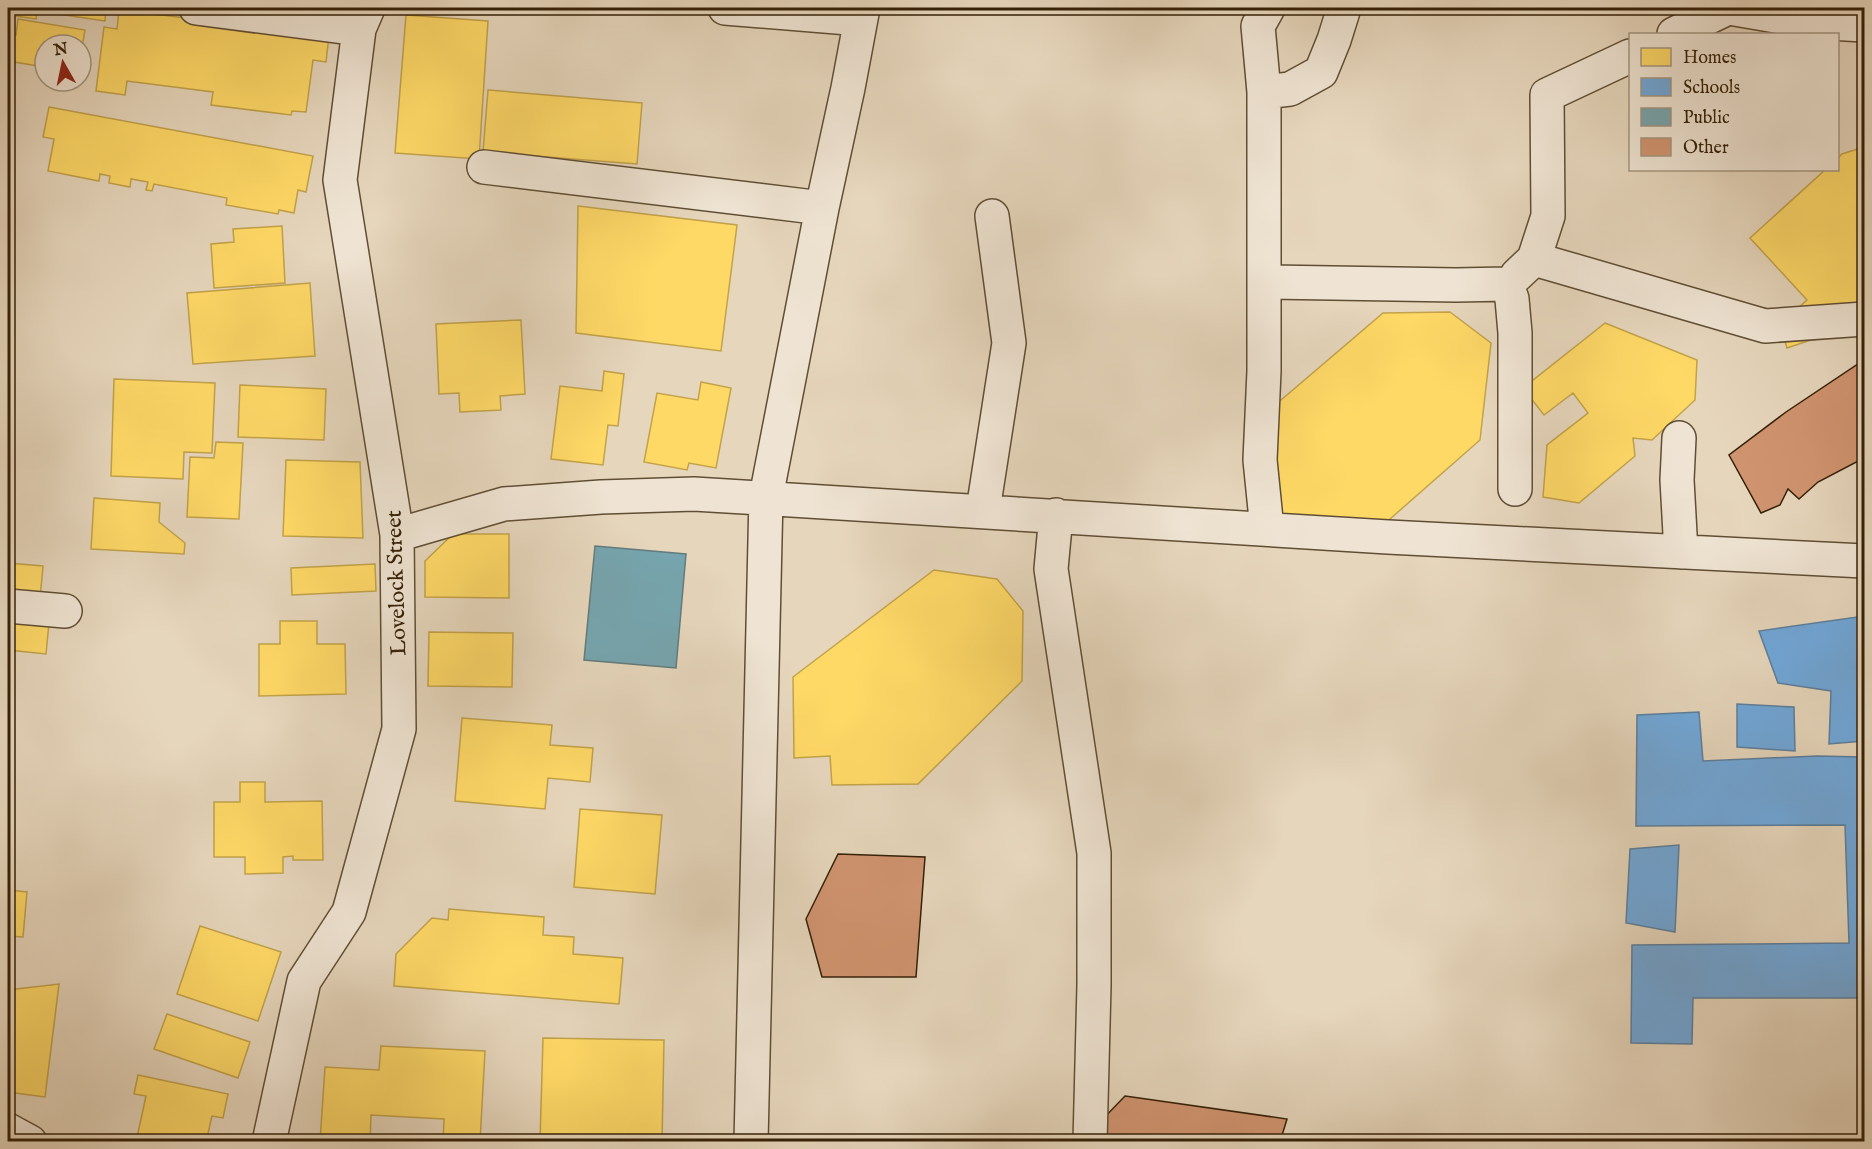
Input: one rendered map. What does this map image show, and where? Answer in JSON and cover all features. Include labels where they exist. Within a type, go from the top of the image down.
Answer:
[{"type":"street","points":[[196,8],[364,18]]},
{"type":"street","points":[[725,8],[862,13],[766,497],[751,1142]]},
{"type":"street","points":[[1267,529],[1260,460],[1264,370],[1264,92],[1258,26],[1268,8]]},
{"type":"street","points":[[1264,92],[1290,89],[1321,72],[1344,8]]},
{"type":"street","points":[[1676,33],[1728,8],[1811,22],[1864,25]]},
{"type":"street","name":"Lovelock Street","points":[[269,1142],[304,981],[349,912],[399,729],[397,535],[340,180],[364,18]]},
{"type":"street","points":[[1264,282],[1507,284],[1534,259],[1548,216],[1546,95],[1629,56]]},
{"type":"street","points":[[484,167],[822,208]]},
{"type":"street","points":[[983,510],[1009,343],[992,216]]},
{"type":"street","points":[[1534,259],[1765,326],[1864,319]]},
{"type":"street","points":[[1507,284],[1512,299],[1515,333],[1515,489]]},
{"type":"street","points":[[1679,438],[1677,480],[1681,552]]},
{"type":"street","points":[[397,535],[504,504],[601,496],[671,494],[766,497],[1267,529],[1864,561]]},
{"type":"street","points":[[1056,515],[1051,569],[1094,853],[1094,985],[1090,1142]]},
{"type":"street","points":[[8,606],[65,611]]},
{"type":"street","points":[[8,1130],[30,1142]]},
{"type":"building: Homes","points":[[8,8],[37,8],[36,19],[8,15]]},
{"type":"building: Homes","points":[[59,8],[106,8],[105,21],[58,14]]},
{"type":"building: Homes","points":[[119,10],[329,35],[326,62],[313,60],[306,112],[292,111],[291,115],[211,105],[213,92],[127,81],[125,95],[96,91],[104,27],[117,29]]},
{"type":"building: Homes","points":[[406,15],[488,21],[479,159],[395,153]]},
{"type":"building: Homes","points":[[18,19],[85,30],[84,33],[33,33],[33,65],[8,61],[8,33],[16,35]]},
{"type":"building: Homes","points":[[488,90],[642,103],[637,164],[483,152]]},
{"type":"building: Homes","points":[[49,107],[313,156],[306,192],[298,190],[294,213],[279,210],[278,214],[226,205],[227,198],[154,184],[152,191],[146,190],[148,182],[131,179],[130,187],[109,183],[110,176],[100,174],[99,181],[48,171],[54,139],[43,137]]},
{"type":"building: Homes","points":[[1864,147],[1864,322],[1787,348],[1780,325],[1807,300],[1750,238],[1824,171],[1839,171],[1839,157]]},
{"type":"building: Homes","points":[[578,206],[737,225],[721,351],[576,333]]},
{"type":"building: Homes","points":[[282,226],[285,283],[214,288],[211,244],[234,242],[233,229]]},
{"type":"building: Homes","points":[[310,283],[315,356],[193,364],[187,293]]},
{"type":"building: Homes","points":[[1450,312],[1491,343],[1480,440],[1382,526],[1279,515],[1274,406],[1383,313]]},
{"type":"building: Homes","points":[[521,320],[525,394],[500,396],[501,410],[460,412],[459,393],[439,394],[436,324]]},
{"type":"building: Homes","points":[[1605,323],[1697,360],[1695,400],[1652,440],[1633,438],[1635,456],[1579,503],[1543,497],[1547,445],[1588,413],[1573,393],[1544,415],[1523,388]]},
{"type":"building: Homes","points":[[604,371],[624,374],[618,426],[608,425],[603,465],[551,459],[560,386],[602,391]]},
{"type":"building: Homes","points":[[114,379],[215,383],[212,453],[184,452],[183,479],[111,476]]},
{"type":"building: Homes","points":[[701,382],[731,388],[716,468],[689,463],[687,470],[644,462],[657,393],[698,400]]},
{"type":"building: Homes","points":[[240,385],[326,389],[324,440],[238,437]]},
{"type":"building: Homes","points":[[216,442],[243,443],[239,519],[187,517],[190,457],[214,458]]},
{"type":"building: Homes","points":[[286,460],[360,462],[363,538],[283,536]]},
{"type":"building: Homes","points":[[94,498],[160,503],[159,522],[185,543],[184,554],[91,549]]},
{"type":"building: Homes","points":[[453,534],[509,534],[509,598],[425,597],[425,561]]},
{"type":"building: Homes","points":[[8,563],[43,566],[40,599],[8,596]]},
{"type":"building: Homes","points":[[375,564],[376,591],[292,595],[291,568]]},
{"type":"building: Homes","points":[[934,570],[997,579],[1023,611],[1022,681],[918,784],[832,785],[830,756],[794,758],[793,677]]},
{"type":"building: Homes","points":[[8,619],[49,623],[46,654],[8,650]]},
{"type":"building: Homes","points":[[280,621],[317,621],[317,644],[345,644],[346,694],[259,696],[259,644],[280,644]]},
{"type":"building: Homes","points":[[429,632],[513,633],[512,687],[428,686]]},
{"type":"building: Homes","points":[[462,718],[552,725],[550,745],[593,748],[590,782],[548,778],[545,809],[455,801]]},
{"type":"building: Homes","points":[[240,782],[265,782],[265,802],[322,801],[323,860],[293,860],[293,856],[283,857],[283,873],[245,874],[245,857],[214,857],[214,802],[240,802]]},
{"type":"building: Homes","points":[[580,809],[662,815],[655,894],[574,887]]},
{"type":"building: Homes","points":[[8,890],[27,892],[23,937],[8,936]]},
{"type":"building: Homes","points":[[449,909],[544,917],[543,935],[574,937],[573,954],[623,958],[619,1004],[394,986],[396,954],[432,918],[448,920]]},
{"type":"building: Homes","points":[[200,926],[281,952],[258,1021],[177,994]]},
{"type":"building: Homes","points":[[59,984],[45,1097],[8,1092],[8,990]]},
{"type":"building: Homes","points":[[167,1014],[250,1042],[238,1078],[154,1049]]},
{"type":"building: Homes","points":[[543,1038],[664,1040],[662,1142],[540,1142]]},
{"type":"building: Homes","points":[[381,1046],[485,1051],[480,1142],[443,1142],[444,1119],[371,1115],[370,1142],[320,1142],[325,1067],[379,1070]]},
{"type":"building: Homes","points":[[138,1075],[228,1094],[223,1118],[212,1116],[206,1142],[136,1142],[146,1096],[134,1094]]},
{"type":"building: Schools","points":[[1864,616],[1864,741],[1829,744],[1831,691],[1778,683],[1759,631]]},
{"type":"building: Schools","points":[[1737,704],[1794,707],[1795,751],[1737,747]]},
{"type":"building: Schools","points":[[1699,712],[1703,761],[1817,756],[1864,757],[1864,998],[1693,998],[1692,1044],[1631,1043],[1632,945],[1849,943],[1845,825],[1636,826],[1637,715]]},
{"type":"building: Schools","points":[[1679,845],[1675,932],[1626,923],[1630,849]]},
{"type":"building: Public","points":[[595,546],[686,554],[676,668],[584,660]]},
{"type":"building: Other","points":[[1864,360],[1864,458],[1818,482],[1799,499],[1788,489],[1780,505],[1761,513],[1729,455],[1786,412]]},
{"type":"building: Other","points":[[838,854],[925,857],[916,977],[822,977],[806,919]]},
{"type":"building: Other","points":[[1125,1096],[1287,1119],[1280,1142],[1096,1142],[1097,1125]]}]
